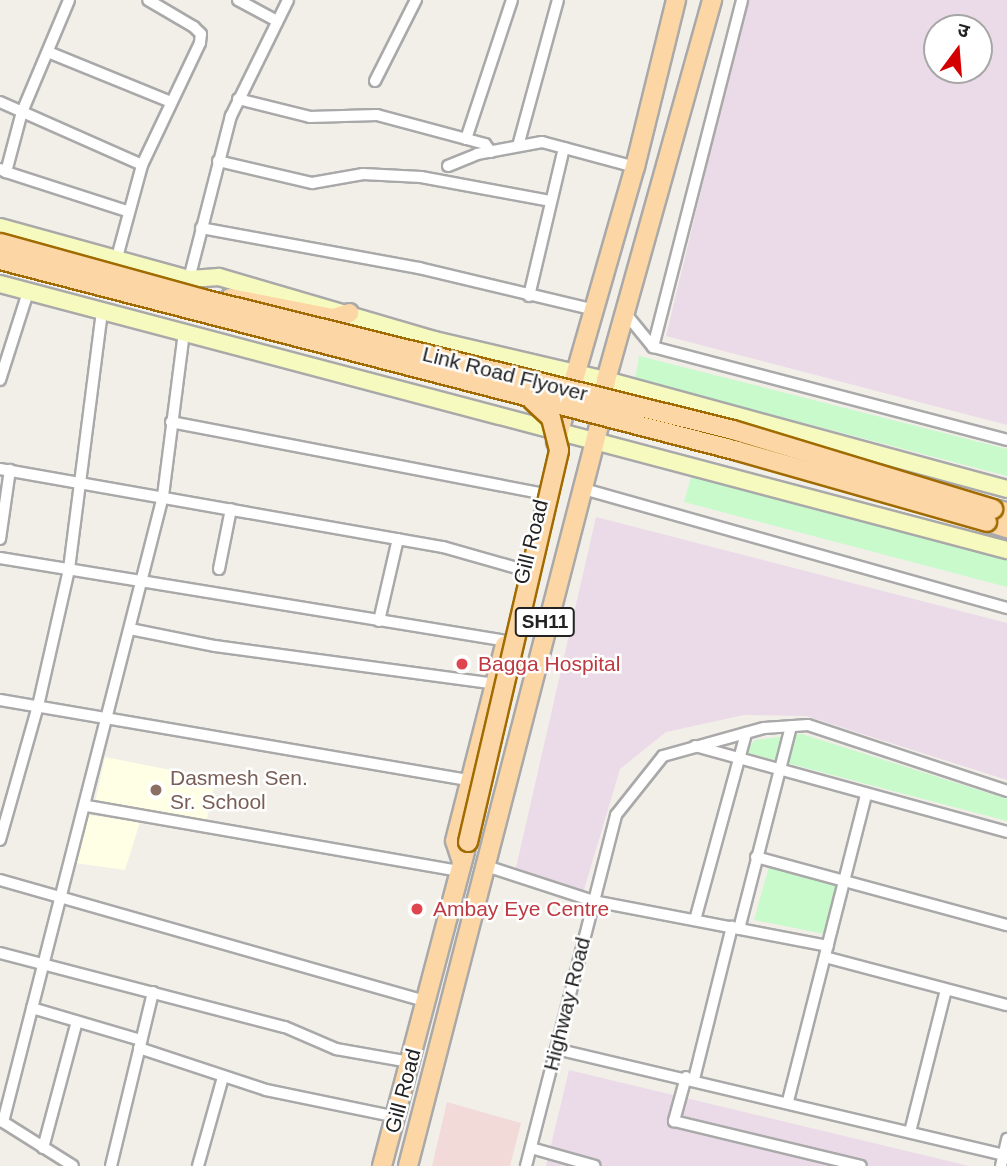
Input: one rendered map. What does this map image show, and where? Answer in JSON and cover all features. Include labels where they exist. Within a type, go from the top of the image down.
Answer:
[{"type":"main road","name":"Gill Road","points":[[382,1166],[460,867],[455,841],[470,780],[558,434],[635,167],[676,0]]},
{"type":"main road","name":"Gill Road","points":[[408,1166],[580,488],[600,422],[606,380],[712,0]]},
{"type":"main road","name":"Link Road Flyover","points":[[0,243],[203,299],[733,430],[1007,512]]},
{"type":"main road","name":"Link Road Flyover","points":[[0,260],[849,480],[1007,528]]},
{"type":"main road","points":[[203,299],[225,297],[333,317],[349,313]]},
{"type":"main road","points":[[460,867],[559,450],[551,418],[530,398]]},
{"type":"street","points":[[69,0],[22,112],[3,170],[127,211]]},
{"type":"street","points":[[116,261],[127,211],[142,165],[201,34],[148,0]]},
{"type":"street","points":[[238,0],[277,21]]},
{"type":"street","points":[[189,279],[218,161],[238,99],[288,0]]},
{"type":"street","points":[[375,81],[416,0]]},
{"type":"street","points":[[466,139],[512,0]]},
{"type":"street","points":[[518,146],[558,0]]},
{"type":"street","points":[[653,347],[742,0]]},
{"type":"street","points":[[48,52],[171,102]]},
{"type":"street","points":[[238,99],[310,117],[377,115],[485,145],[491,152]]},
{"type":"street","points":[[0,102],[142,165]]},
{"type":"street","points":[[448,166],[491,152],[542,142],[635,167]]},
{"type":"street","points":[[529,296],[564,148]]},
{"type":"street","points":[[218,161],[312,183],[363,174],[421,177],[550,201]]},
{"type":"street","points":[[0,227],[189,279],[219,277],[435,340],[606,380],[1007,489]]},
{"type":"street","points":[[201,228],[419,268],[594,310]]},
{"type":"street","points":[[0,284],[428,395],[558,434],[1007,550]]},
{"type":"street","points":[[0,380],[28,292]]},
{"type":"street","points":[[0,840],[38,706],[69,570],[83,481],[102,311]]},
{"type":"street","points":[[626,314],[653,347],[1007,440]]},
{"type":"street","points":[[72,1166],[2,1121],[87,806],[163,496],[184,332]]},
{"type":"street","points":[[172,422],[544,494]]},
{"type":"street","points":[[0,539],[5,469],[398,539],[524,570]]},
{"type":"street","points":[[580,488],[1007,608]]},
{"type":"street","points":[[219,569],[231,509]]},
{"type":"street","points":[[379,621],[398,539]]},
{"type":"street","points":[[0,558],[142,584],[506,641]]},
{"type":"street","points":[[130,629],[215,646],[495,684]]},
{"type":"street","points":[[0,700],[470,780]]},
{"type":"street","name":"Highway Road","points":[[526,1166],[616,815],[663,756],[746,733],[808,725],[1007,791]]},
{"type":"street","points":[[790,727],[756,857],[690,1078],[674,1121],[861,1166]]},
{"type":"street","points":[[695,920],[746,733]]},
{"type":"street","points":[[693,746],[1007,832]]},
{"type":"street","points":[[788,1101],[866,795]]},
{"type":"street","points":[[87,806],[460,867]]},
{"type":"street","points":[[756,857],[1007,925]]},
{"type":"street","points":[[483,864],[594,901],[735,928],[827,951],[946,990],[1007,1005]]},
{"type":"street","points":[[0,880],[426,1002]]},
{"type":"street","points":[[0,953],[285,1027],[336,1049],[410,1062]]},
{"type":"street","points":[[911,1132],[946,990]]},
{"type":"street","points":[[112,1166],[153,992]]},
{"type":"street","points":[[32,1008],[77,1021],[223,1077],[396,1117]]},
{"type":"street","points":[[43,1148],[77,1021]]},
{"type":"street","points":[[556,1049],[788,1101],[911,1132],[1002,1161],[1007,1139]]},
{"type":"street","points":[[198,1166],[223,1077]]},
{"type":"street","points":[[531,1149],[595,1166]]},
{"type":"shaded area","points":[[747,0],[1007,0],[1007,425],[666,336]]},
{"type":"shaded area","points":[[596,517],[1007,623],[1007,780],[806,716],[744,715],[666,732],[620,769],[583,893],[515,872]]},
{"type":"shaded area","name":"Dasmesh Sen. Sr. School","points":[[105,757],[216,779],[206,823],[95,802]]},
{"type":"shaded area","name":"Dasmesh Sen. Sr. School","points":[[89,815],[140,822],[125,870],[75,863]]},
{"type":"shaded area","points":[[569,1070],[969,1166],[546,1166]]},
{"type":"shaded area","points":[[447,1102],[521,1123],[510,1166],[432,1166]]},
{"type":"green space","points":[[639,356],[1007,449],[1007,476],[635,379]]},
{"type":"green space","points":[[694,467],[1007,549],[1007,587],[684,502]]},
{"type":"green space","points":[[802,734],[1007,799],[1007,821],[745,752],[755,740]]},
{"type":"green space","points":[[770,863],[839,878],[825,934],[754,920]]},
{"type":"place","name":"Bagga Hospital","points":[[462,664]]},
{"type":"place","name":"Dasmesh Sen. Sr. School","points":[[156,790]]},
{"type":"place","name":"Ambay Eye Centre","points":[[417,909]]}]
